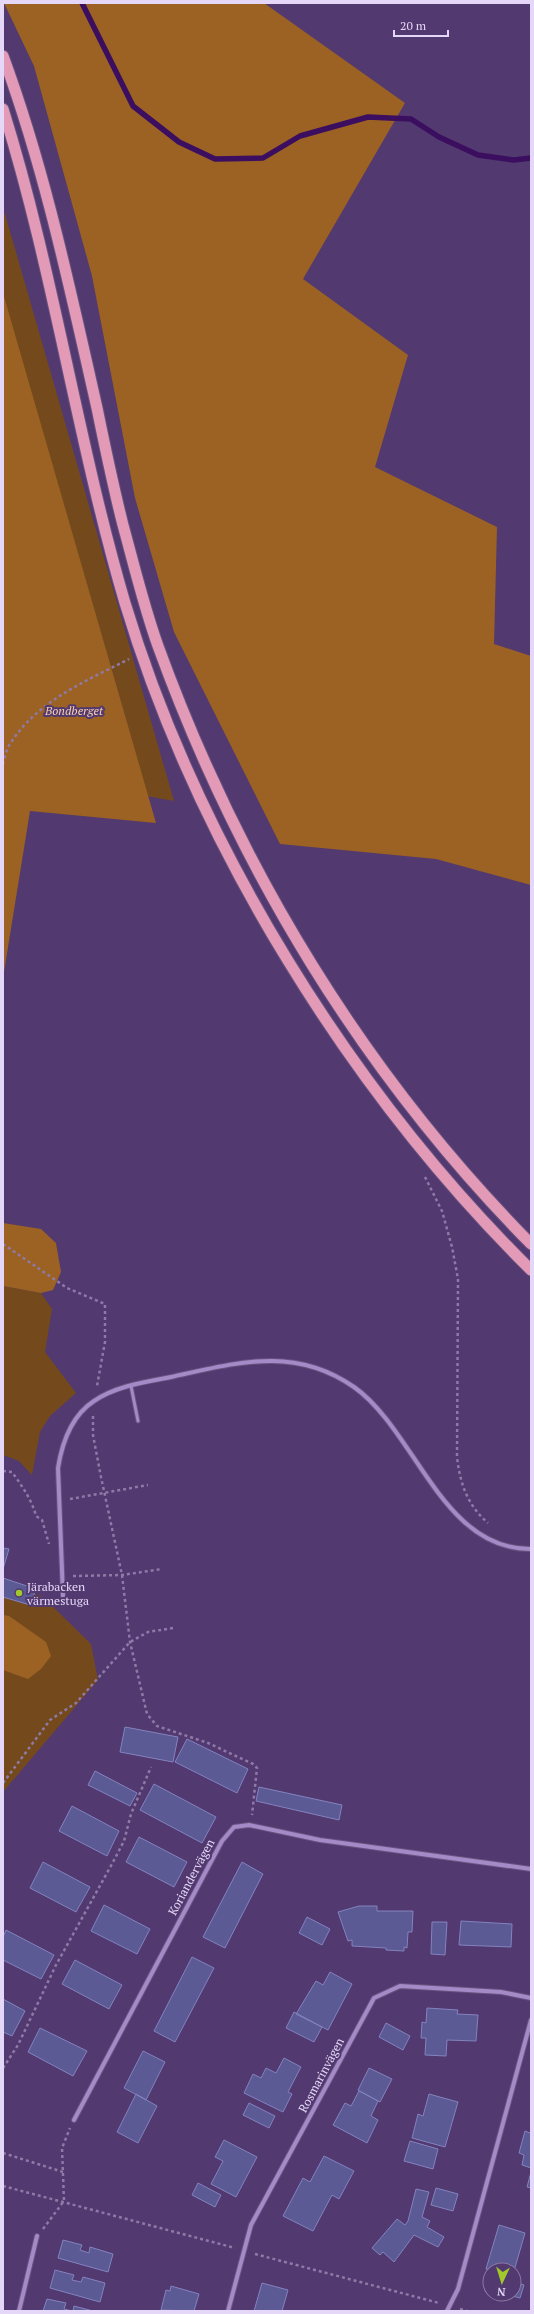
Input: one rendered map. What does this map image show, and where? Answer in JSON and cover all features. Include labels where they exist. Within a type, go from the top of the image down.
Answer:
[{"type":"highway","points":[[3,56],[38,158],[56,229],[122,520],[139,582],[157,643],[190,730],[217,790],[276,906],[303,952],[353,1028],[438,1141],[473,1182],[531,1244]]},
{"type":"highway","points":[[3,109],[39,234],[104,525],[125,602],[146,664],[177,745],[207,809],[260,912],[295,972],[349,1054],[434,1164],[503,1243],[531,1270]]},
{"type":"street","points":[[63,1596],[58,1468],[61,1448],[66,1434],[78,1417],[93,1402],[108,1393],[131,1386],[247,1361],[282,1360],[309,1365],[333,1374],[355,1388],[377,1408],[446,1503],[466,1524],[488,1538],[508,1546],[531,1549]]},
{"type":"street","name":"Koriandervägen","points":[[74,2120],[222,1841],[234,1828],[249,1824],[320,1840],[531,1869]]},
{"type":"street","name":"Rosmarinvägen","points":[[228,2311],[252,2225],[374,1998],[400,1986],[501,1992],[531,1998]]},
{"type":"street","points":[[447,2311],[458,2289],[531,2020]]},
{"type":"street","points":[[19,2311],[38,2236]]},
{"type":"lane","points":[[131,1386],[138,1421]]},
{"type":"path","points":[[3,764],[9,744],[30,721],[59,695],[133,656]]},
{"type":"path","points":[[3,1244],[67,1288],[105,1304],[105,1342],[100,1375],[93,1402],[93,1434],[122,1575],[130,1642],[147,1714],[157,1726],[208,1743],[253,1764],[256,1768],[253,1815],[248,1814]]},
{"type":"path","points":[[3,1472],[12,1472],[21,1484],[34,1507],[36,1516],[42,1520],[50,1550]]},
{"type":"path","points":[[60,1501],[148,1485]]},
{"type":"path","points":[[63,1577],[122,1575],[162,1569]]},
{"type":"path","points":[[3,1784],[50,1720],[76,1703],[130,1642],[148,1632],[173,1628]]},
{"type":"path","points":[[3,2068],[18,2045],[56,1965],[124,1841],[131,1814],[151,1767]]},
{"type":"path","points":[[38,2236],[64,2201],[62,2148],[74,2120]]},
{"type":"path","points":[[3,2153],[63,2172]]},
{"type":"path","points":[[3,2186],[64,2201],[467,2311]]},
{"type":"green space","points":[[4,3],[264,3],[405,103],[303,279],[408,355],[375,467],[497,527],[494,644],[531,656],[531,885],[436,859],[280,844],[174,632],[135,498],[92,276],[34,66]]},
{"type":"green space","name":"Bondberget","points":[[3,213],[5,214],[174,801],[3,770]]},
{"type":"green space","name":"Bondberget","points":[[3,293],[156,823],[30,811],[3,978]]},
{"type":"green space","points":[[3,1223],[41,1229],[56,1243],[61,1272],[53,1290],[41,1293],[3,1286]]},
{"type":"green space","points":[[3,1286],[41,1293],[52,1309],[45,1352],[76,1393],[50,1416],[40,1432],[32,1475],[19,1461],[3,1455]]},
{"type":"green space","points":[[3,1582],[43,1597],[91,1644],[98,1680],[3,1792]]},
{"type":"green space","points":[[3,1615],[9,1616],[46,1642],[51,1656],[41,1669],[28,1679],[3,1670]]},
{"type":"building","name":"Järabacken värmestuga","points":[[3,1548],[9,1549],[3,1569]]},
{"type":"building","name":"Järabacken värmestuga","points":[[3,1578],[36,1589],[30,1605],[3,1597]]},
{"type":"building","points":[[125,1727],[178,1737],[173,1762],[120,1752]]},
{"type":"building","points":[[187,1739],[248,1769],[237,1793],[175,1762]]},
{"type":"building","points":[[95,1771],[137,1793],[130,1806],[88,1785]]},
{"type":"building","points":[[154,1784],[216,1817],[202,1843],[140,1810]]},
{"type":"building","points":[[259,1787],[342,1805],[339,1820],[256,1801]]},
{"type":"building","points":[[72,1806],[119,1831],[107,1856],[59,1831]]},
{"type":"building","points":[[139,1837],[187,1862],[174,1887],[126,1862]]},
{"type":"building","points":[[43,1862],[90,1887],[76,1912],[30,1888]]},
{"type":"building","points":[[242,1862],[263,1874],[225,1948],[203,1937]]},
{"type":"building","points":[[104,1905],[150,1929],[137,1954],[91,1931]]},
{"type":"building","points":[[359,1906],[377,1906],[377,1911],[413,1911],[412,1932],[408,1932],[407,1948],[404,1947],[404,1951],[386,1950],[386,1948],[352,1946],[352,1940],[348,1941],[338,1912]]},
{"type":"building","points":[[307,1917],[330,1929],[322,1945],[299,1933]]},
{"type":"building","points":[[461,1921],[512,1924],[511,1947],[459,1945]]},
{"type":"building","points":[[432,1922],[447,1922],[445,1955],[431,1954]]},
{"type":"building","points":[[6,1930],[54,1955],[41,1979],[3,1960],[3,1937]]},
{"type":"building","points":[[192,1957],[214,1968],[175,2042],[154,2031]]},
{"type":"building","points":[[75,1960],[122,1985],[109,2009],[62,1984]]},
{"type":"building","points":[[330,1972],[352,1984],[328,2030],[296,2014],[316,1981],[323,1985]]},
{"type":"building","points":[[3,1999],[25,2011],[12,2036],[3,2032]]},
{"type":"building","points":[[427,2008],[458,2010],[457,2014],[478,2015],[476,2041],[447,2040],[446,2056],[425,2055],[426,2038],[421,2038],[422,2022],[426,2023]]},
{"type":"building","points":[[294,2012],[322,2027],[314,2042],[286,2028]]},
{"type":"building","points":[[386,2023],[410,2036],[403,2050],[379,2037]]},
{"type":"building","points":[[40,2028],[87,2051],[73,2076],[28,2052]]},
{"type":"building","points":[[143,2051],[165,2062],[146,2100],[124,2088]]},
{"type":"building","points":[[284,2058],[301,2067],[288,2092],[292,2094],[283,2112],[244,2093],[253,2074],[261,2078],[266,2068],[276,2073]]},
{"type":"building","points":[[369,2068],[392,2079],[380,2102],[358,2090]]},
{"type":"building","points":[[359,2091],[378,2101],[371,2116],[378,2120],[367,2143],[333,2125],[345,2103],[351,2106]]},
{"type":"building","points":[[136,2094],[157,2106],[138,2143],[117,2132]]},
{"type":"building","points":[[429,2094],[458,2102],[445,2147],[412,2138],[418,2114],[423,2116]]},
{"type":"building","points":[[249,2103],[275,2116],[269,2128],[243,2115]]},
{"type":"building","points":[[531,2130],[531,2168],[522,2165],[524,2155],[519,2153],[525,2131],[530,2133]]},
{"type":"building","points":[[224,2140],[257,2157],[236,2197],[211,2184],[223,2161],[215,2157]]},
{"type":"building","points":[[410,2141],[438,2149],[433,2169],[404,2161]]},
{"type":"building","points":[[324,2156],[354,2171],[339,2199],[332,2195],[313,2231],[283,2216],[303,2178],[310,2182]]},
{"type":"building","points":[[531,2172],[531,2188],[527,2187]]},
{"type":"building","points":[[198,2183],[221,2195],[215,2207],[192,2195]]},
{"type":"building","points":[[436,2188],[458,2194],[453,2211],[431,2205]]},
{"type":"building","points":[[416,2189],[429,2192],[422,2217],[430,2221],[427,2227],[444,2237],[438,2247],[414,2235],[394,2262],[383,2252],[380,2255],[372,2248],[397,2219],[405,2225],[408,2221]]},
{"type":"building","points":[[499,2225],[525,2233],[517,2262],[488,2262]]},
{"type":"building","points":[[63,2240],[82,2245],[80,2250],[89,2253],[90,2247],[113,2254],[108,2272],[58,2258]]},
{"type":"building","points":[[55,2270],[74,2275],[72,2280],[81,2282],[83,2277],[105,2283],[100,2302],[50,2288]]},
{"type":"building","points":[[262,2283],[288,2290],[282,2311],[254,2311]]},
{"type":"building","points":[[171,2286],[199,2294],[194,2311],[161,2310],[166,2290],[170,2291]]},
{"type":"building","points":[[47,2299],[66,2303],[64,2309],[72,2311],[43,2311]]},
{"type":"building","points":[[74,2306],[93,2311],[73,2311]]},
{"type":"waterway","points":[[82,3],[133,106],[179,142],[215,159],[263,158],[300,136],[368,117],[411,119],[439,137],[478,155],[514,160],[531,158]]},
{"type":"place","name":"Järabacken värmestuga","points":[[19,1593]]}]
